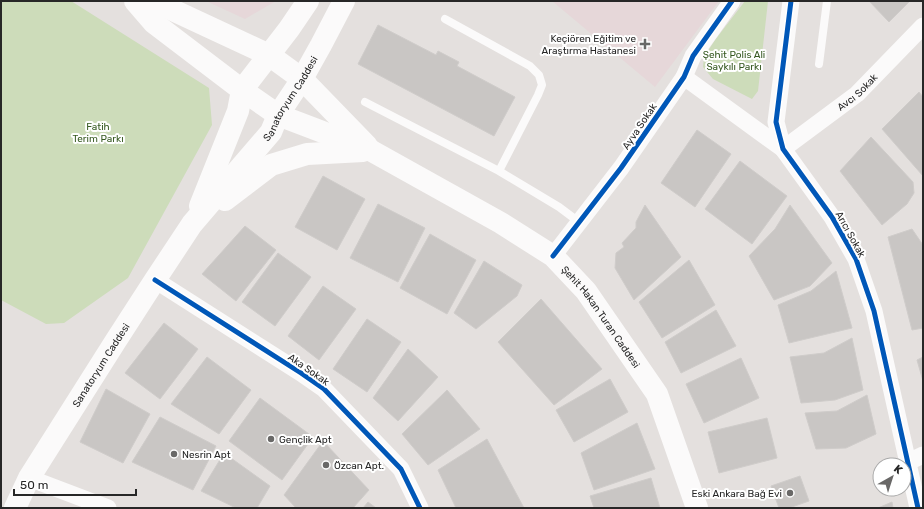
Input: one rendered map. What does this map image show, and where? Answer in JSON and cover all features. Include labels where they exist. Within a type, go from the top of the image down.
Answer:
[{"type":"main road","points":[[135,1],[154,24],[278,115],[370,150]]},
{"type":"main road","points":[[146,1],[164,6],[269,55],[302,79],[370,150]]},
{"type":"main road","name":"Sanatoryum Caddesi","points":[[192,224],[238,111],[242,90],[289,29],[308,1]]},
{"type":"main road","name":"Sanatoryum Caddesi","points":[[15,508],[29,478],[192,224],[271,132],[278,115],[302,79],[344,1]]},
{"type":"main road","points":[[192,224],[271,165],[307,154],[370,150]]},
{"type":"main road","name":"Şehit Hakan Turan Caddesi","points":[[370,150],[502,223],[554,256],[586,291],[657,394],[697,508]]},
{"type":"street","name":"Ayva Sokak","points":[[554,256],[621,168],[684,77],[693,56],[732,1]]},
{"type":"street","name":"Arıcı Sokak","points":[[791,1],[776,122],[783,149],[832,217],[856,259],[874,311],[907,457]]},
{"type":"street","name":"Avcı Sokak","points":[[783,149],[857,94],[923,26]]},
{"type":"street","points":[[684,77],[783,149]]},
{"type":"street","name":"Aka Sokak","points":[[155,280],[324,389],[401,469],[420,508]]},
{"type":"street","points":[[912,460],[923,455]]},
{"type":"street","points":[[29,478],[108,508]]},
{"type":"street","name":"Arıcı Sokak","points":[[912,480],[918,508]]},
{"type":"lane","points":[[819,64],[827,1]]},
{"type":"lane","points":[[446,19],[530,66],[539,75],[542,85],[538,95],[499,171]]},
{"type":"lane","points":[[365,102],[499,171],[559,207],[579,222]]},
{"type":"shaded area","points":[[206,1],[276,1],[245,19]]},
{"type":"shaded area","name":"Keçiören Eğitim ve Araştırma Hastanesi","points":[[552,1],[719,1],[655,87]]},
{"type":"green space","name":"Fatih Terim Parkı","points":[[1,1],[71,1],[209,88],[212,125],[128,278],[64,323],[46,324],[1,300]]},
{"type":"green space","name":"Şehit Polis Ali Saykılı Parkı","points":[[745,1],[768,1],[758,91],[752,99],[713,79],[703,67],[704,57]]},
{"type":"building","points":[[869,1],[910,1],[889,22]]},
{"type":"building","points":[[378,25],[436,55],[438,51],[459,62],[457,66],[515,97],[494,136],[358,64]]},
{"type":"building","points":[[919,92],[923,97],[923,176],[882,129]]},
{"type":"building","points":[[697,130],[731,154],[695,207],[661,183]]},
{"type":"building","points":[[871,137],[913,182],[914,193],[907,204],[882,225],[840,171]]},
{"type":"building","points":[[740,161],[787,196],[752,244],[705,209]]},
{"type":"building","points":[[323,176],[365,199],[337,250],[295,227]]},
{"type":"building","points":[[378,204],[425,228],[398,282],[350,258]]},
{"type":"building","points":[[645,205],[681,257],[634,300],[615,268],[616,253],[624,247],[622,243],[636,228],[636,222]]},
{"type":"building","points":[[790,205],[832,263],[810,286],[774,300],[749,256],[775,229]]},
{"type":"building","points":[[245,226],[276,250],[236,301],[202,274]]},
{"type":"building","points":[[912,229],[923,245],[923,328],[912,330],[888,237]]},
{"type":"building","points":[[430,234],[476,260],[447,314],[400,288]]},
{"type":"building","points":[[278,253],[311,277],[275,326],[242,302]]},
{"type":"building","points":[[689,260],[715,305],[662,338],[639,302]]},
{"type":"building","points":[[484,261],[522,285],[517,296],[476,329],[454,313]]},
{"type":"building","points":[[836,271],[852,328],[789,343],[778,305],[811,291]]},
{"type":"building","points":[[323,286],[356,309],[319,360],[288,336]]},
{"type":"building","points":[[541,299],[602,369],[554,405],[498,342]]},
{"type":"building","points":[[716,310],[736,346],[681,373],[665,342]]},
{"type":"building","points":[[367,319],[401,342],[367,392],[333,369]]},
{"type":"building","points":[[164,323],[198,349],[160,399],[125,373]]},
{"type":"building","points":[[852,338],[863,390],[835,400],[801,403],[790,357],[824,353]]},
{"type":"building","points":[[408,349],[438,377],[398,421],[373,398]]},
{"type":"building","points":[[207,357],[251,390],[219,434],[171,404]]},
{"type":"building","points":[[923,357],[923,381],[917,360]]},
{"type":"building","points":[[741,358],[759,398],[704,423],[686,384]]},
{"type":"building","points":[[610,379],[628,412],[574,442],[556,410]]},
{"type":"building","points":[[106,389],[150,414],[123,463],[80,442]]},
{"type":"building","points":[[447,390],[480,429],[428,465],[402,434]]},
{"type":"building","points":[[867,395],[876,434],[846,448],[816,449],[805,413],[837,411]]},
{"type":"building","name":"Gençlik Apt","points":[[260,398],[313,437],[282,480],[229,441]]},
{"type":"building","name":"Nesrin Apt","points":[[160,417],[216,446],[193,490],[132,462]]},
{"type":"building","points":[[767,418],[777,458],[719,473],[708,432]]},
{"type":"building","points":[[637,423],[655,469],[594,490],[581,453]]},
{"type":"building","points":[[487,439],[524,508],[456,508],[438,470]]},
{"type":"building","name":"Özcan Apt.","points":[[323,441],[369,490],[353,508],[296,508],[284,495]]},
{"type":"building","points":[[224,453],[270,486],[257,508],[236,508],[201,491]]},
{"type":"building","name":"Eski Ankara Bağ Evi","points":[[800,476],[809,501],[789,508],[779,508],[771,486]]},
{"type":"building","points":[[651,478],[660,508],[594,508],[590,496]]},
{"type":"building","points":[[368,502],[376,508],[363,508]]},
{"type":"building","points":[[892,502],[893,508],[878,508]]},
{"type":"cycle path","points":[[553,256],[621,168],[684,77],[693,56],[732,1]]},
{"type":"cycle path","points":[[791,1],[776,122],[783,149],[832,217],[856,259],[874,311],[918,508]]},
{"type":"cycle path","points":[[155,280],[324,389],[401,469],[420,508]]},
{"type":"place","name":"Keçiören Eğitim ve Araştırma Hastanesi","points":[[645,44]]},
{"type":"place","name":"Gençlik Apt","points":[[271,439]]},
{"type":"place","name":"Nesrin Apt","points":[[174,454]]},
{"type":"place","name":"Özcan Apt.","points":[[326,465]]},
{"type":"place","name":"Eski Ankara Bağ Evi","points":[[790,493]]}]
